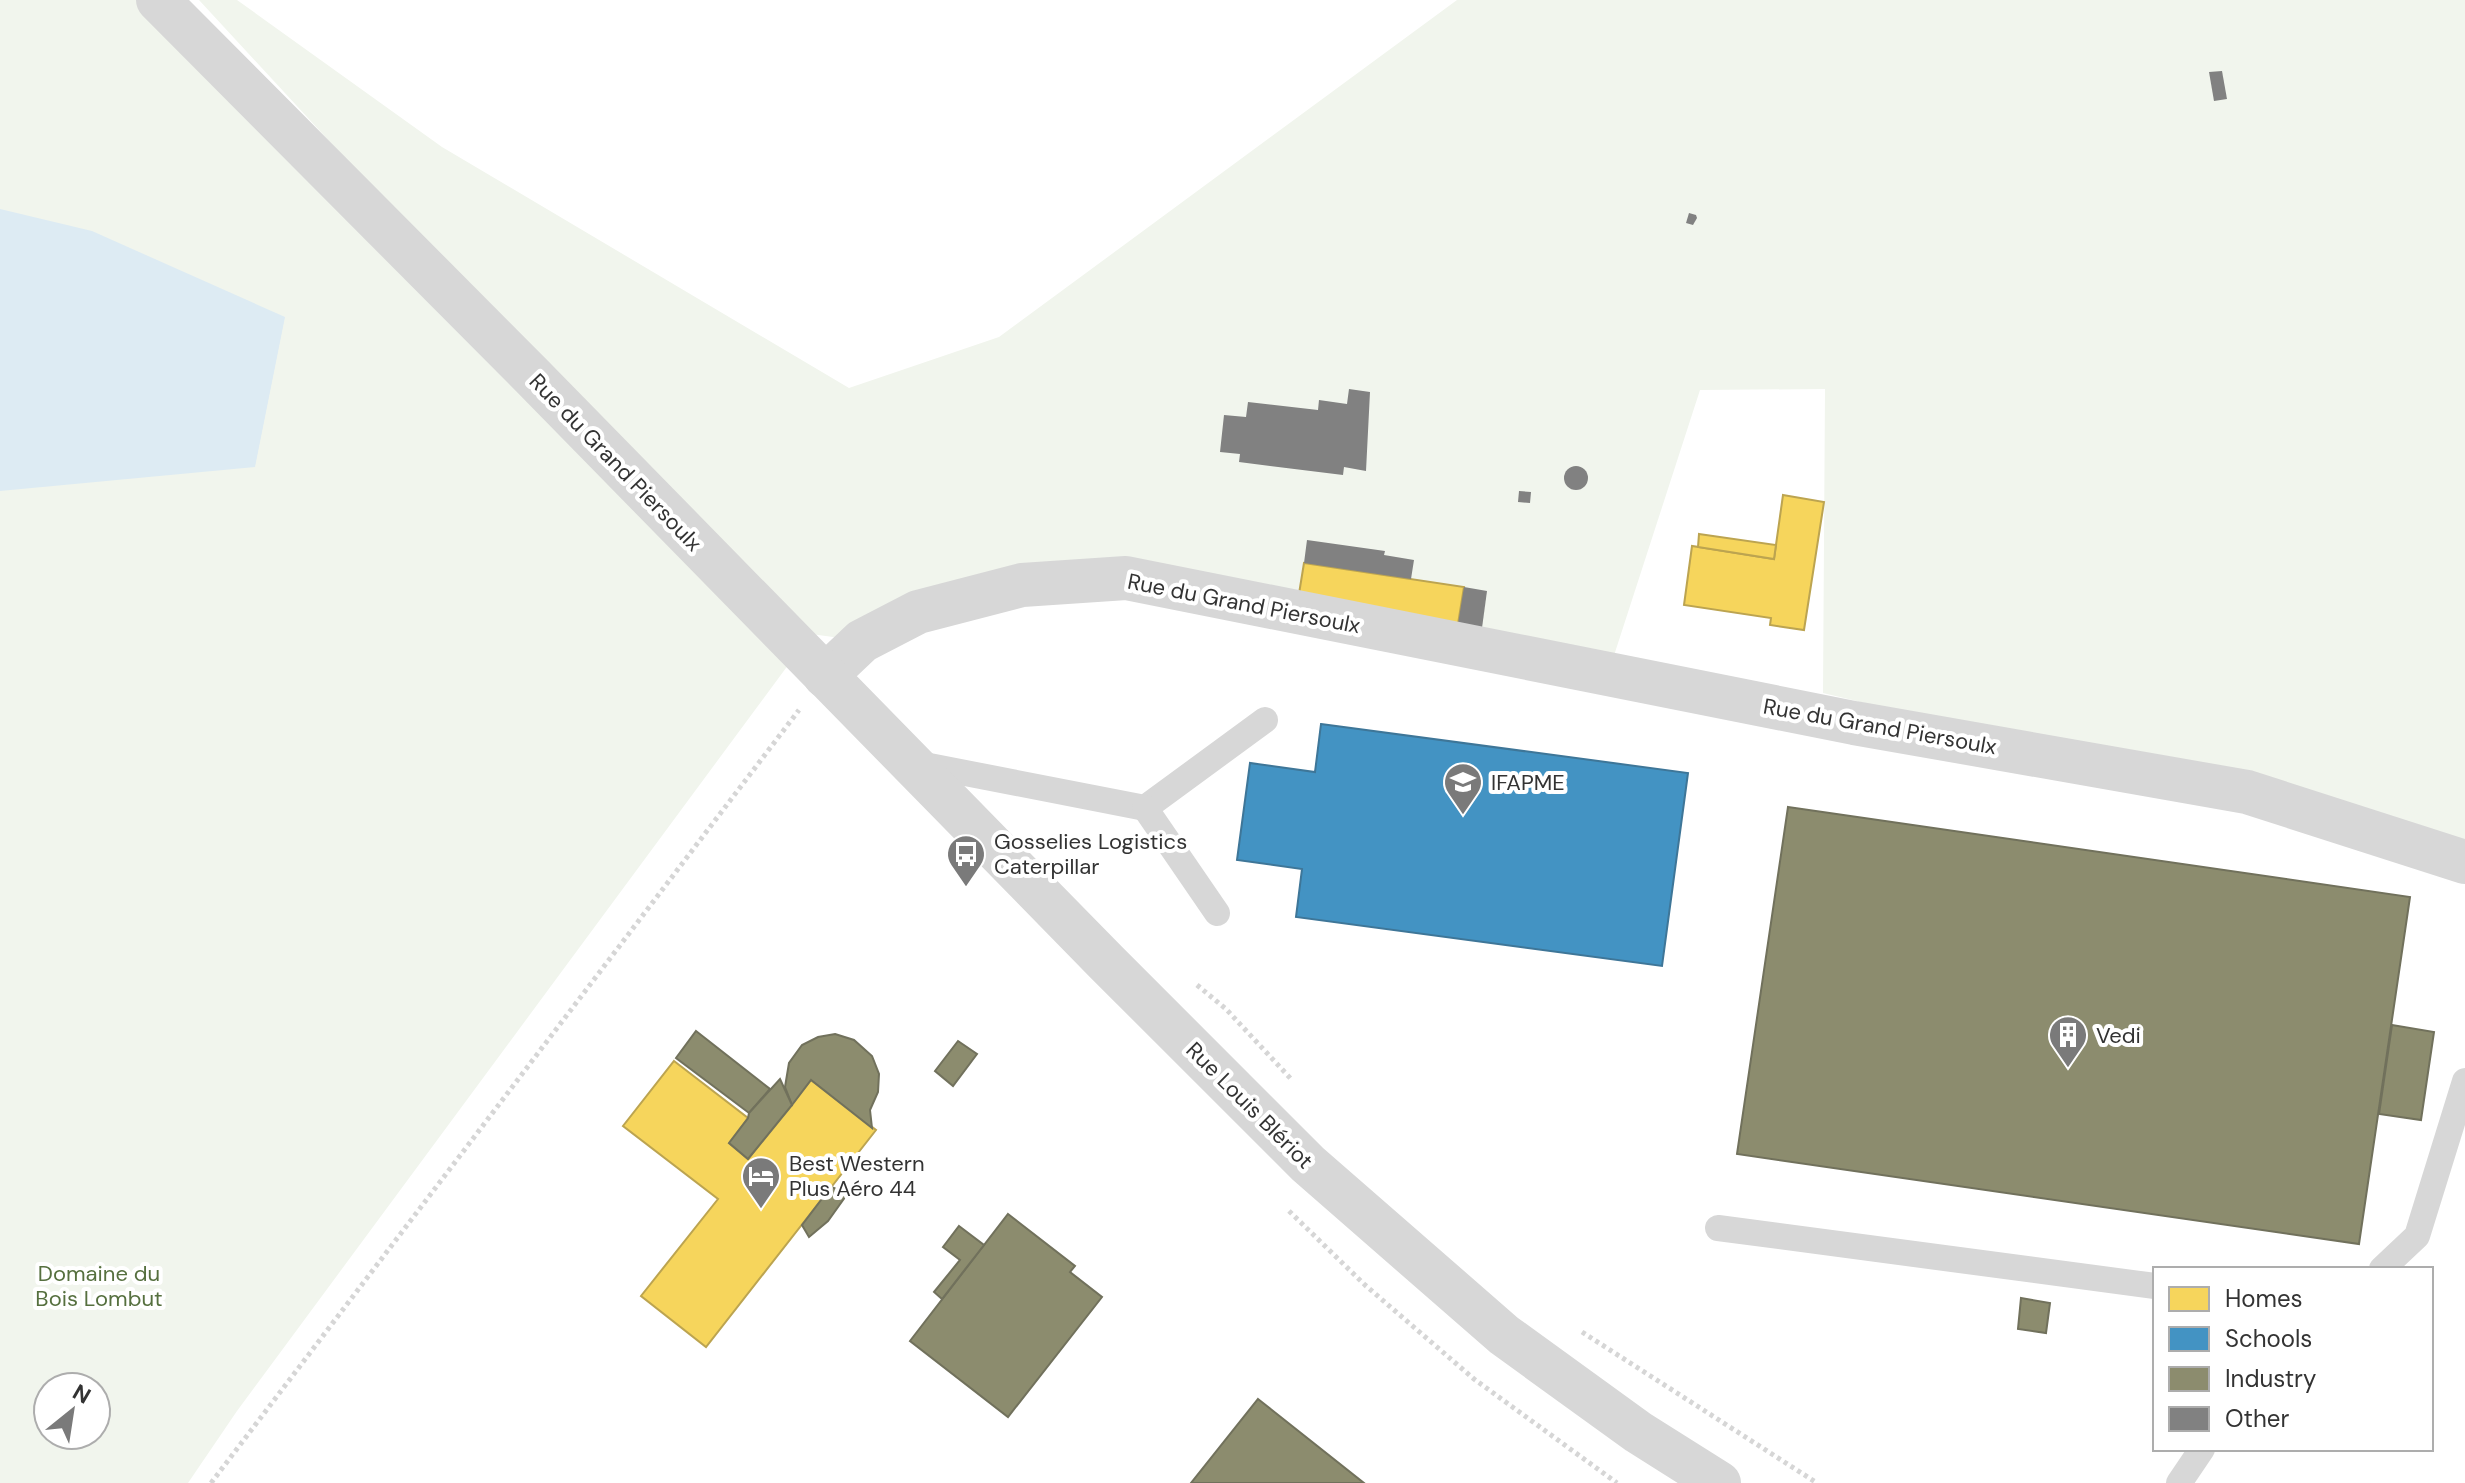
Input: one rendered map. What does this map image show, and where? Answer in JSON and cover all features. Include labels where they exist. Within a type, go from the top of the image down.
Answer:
[{"type":"street","name":"Rue du Grand Piersoulx","points":[[158,0],[825,676],[862,641],[918,612],[1022,585],[1126,578],[1854,723],[2247,792],[2465,862]]},
{"type":"street","name":"Rue Louis Blériot","points":[[825,676],[1308,1164],[1504,1335],[1638,1432],[1719,1483]]},
{"type":"lane","points":[[1145,808],[1265,720]]},
{"type":"lane","points":[[910,762],[1145,808],[1217,913]]},
{"type":"lane","points":[[2384,1267],[2417,1236],[2465,1081]]},
{"type":"lane","points":[[1718,1228],[2153,1286]]},
{"type":"lane","points":[[2179,1483],[2201,1451]]},
{"type":"path","points":[[211,1483],[825,676]]},
{"type":"path","points":[[1282,1204],[1365,1285],[1474,1379],[1617,1483]]},
{"type":"path","points":[[1578,1330],[1817,1483]]},
{"type":"green space","name":"Domaine du Bois Lombut","points":[[0,0],[158,0],[752,599],[199,0],[237,0],[442,147],[849,388],[999,337],[1457,0],[2465,0],[2465,846],[1823,693],[1825,389],[1700,390],[1608,674],[1126,578],[862,641],[782,630],[800,649],[237,1411],[188,1483],[0,1483]]},
{"type":"shaded area","points":[[0,209],[92,231],[285,317],[255,467],[0,491]]},
{"type":"building: Homes","points":[[1783,495],[1824,502],[1804,630],[1770,625],[1771,618],[1684,605],[1692,546],[1774,559]]},
{"type":"building: Homes","points":[[1699,534],[1776,545],[1774,559],[1698,547]]},
{"type":"building: Homes","points":[[1304,563],[1464,587],[1458,624],[1298,600]]},
{"type":"building: Homes","name":"Best Western Plus Aéro 44","points":[[674,1061],[748,1118],[729,1143],[748,1159],[811,1080],[876,1130],[706,1347],[641,1296],[718,1199],[623,1126]]},
{"type":"building: Schools","name":"IFAPME","points":[[1321,724],[1688,773],[1662,966],[1296,917],[1302,869],[1237,860],[1250,763],[1315,772]]},
{"type":"building: Industry","name":"Vedi","points":[[1788,807],[2410,897],[2359,1244],[1737,1154]]},
{"type":"building: Industry","points":[[2392,1025],[2434,1032],[2421,1120],[2379,1114]]},
{"type":"building: Industry","points":[[696,1031],[770,1089],[749,1113],[676,1058]]},
{"type":"building: Industry","points":[[835,1034],[854,1040],[872,1056],[879,1074],[878,1092],[870,1110],[872,1128],[811,1080],[792,1105],[785,1087],[789,1063],[802,1045],[818,1037]]},
{"type":"building: Industry","points":[[958,1041],[977,1054],[953,1086],[935,1071]]},
{"type":"building: Industry","points":[[780,1079],[792,1105],[748,1159],[729,1143],[749,1113]]},
{"type":"building: Industry","points":[[831,1187],[848,1193],[828,1221],[809,1237],[802,1225]]},
{"type":"building: Industry","points":[[1008,1214],[1075,1266],[1070,1272],[1102,1297],[1008,1417],[910,1341]]},
{"type":"building: Industry","points":[[959,1226],[984,1245],[942,1299],[934,1292],[960,1260],[943,1247]]},
{"type":"building: Industry","points":[[2021,1298],[2050,1303],[2046,1333],[2018,1329]]},
{"type":"building: Industry","points":[[1258,1399],[1364,1483],[1191,1483]]},
{"type":"building: Other","points":[[2222,71],[2227,99],[2214,101],[2209,72]]},
{"type":"building: Other","points":[[1689,213],[1697,218],[1693,225],[1686,223]]},
{"type":"building: Other","points":[[1349,389],[1370,392],[1366,471],[1344,467],[1343,475],[1239,462],[1240,454],[1220,452],[1224,415],[1246,417],[1248,402],[1318,410],[1319,400],[1347,404]]},
{"type":"building: Other","points":[[1576,466],[1584,470],[1588,478],[1584,486],[1576,490],[1568,486],[1564,478],[1568,470]]},
{"type":"building: Other","points":[[1519,491],[1531,492],[1530,503],[1518,502]]},
{"type":"building: Other","points":[[1307,540],[1385,551],[1384,555],[1414,560],[1411,579],[1304,563]]},
{"type":"building: Other","points":[[1464,587],[1487,591],[1482,628],[1458,624]]},
{"type":"place","name":"IFAPME","points":[[1463,816]]},
{"type":"place","name":"Gosselies Logistics Caterpillar","points":[[966,888]]},
{"type":"place","name":"Vedi","points":[[2068,1069]]},
{"type":"place","name":"Best Western Plus Aéro 44","points":[[761,1210]]}]
